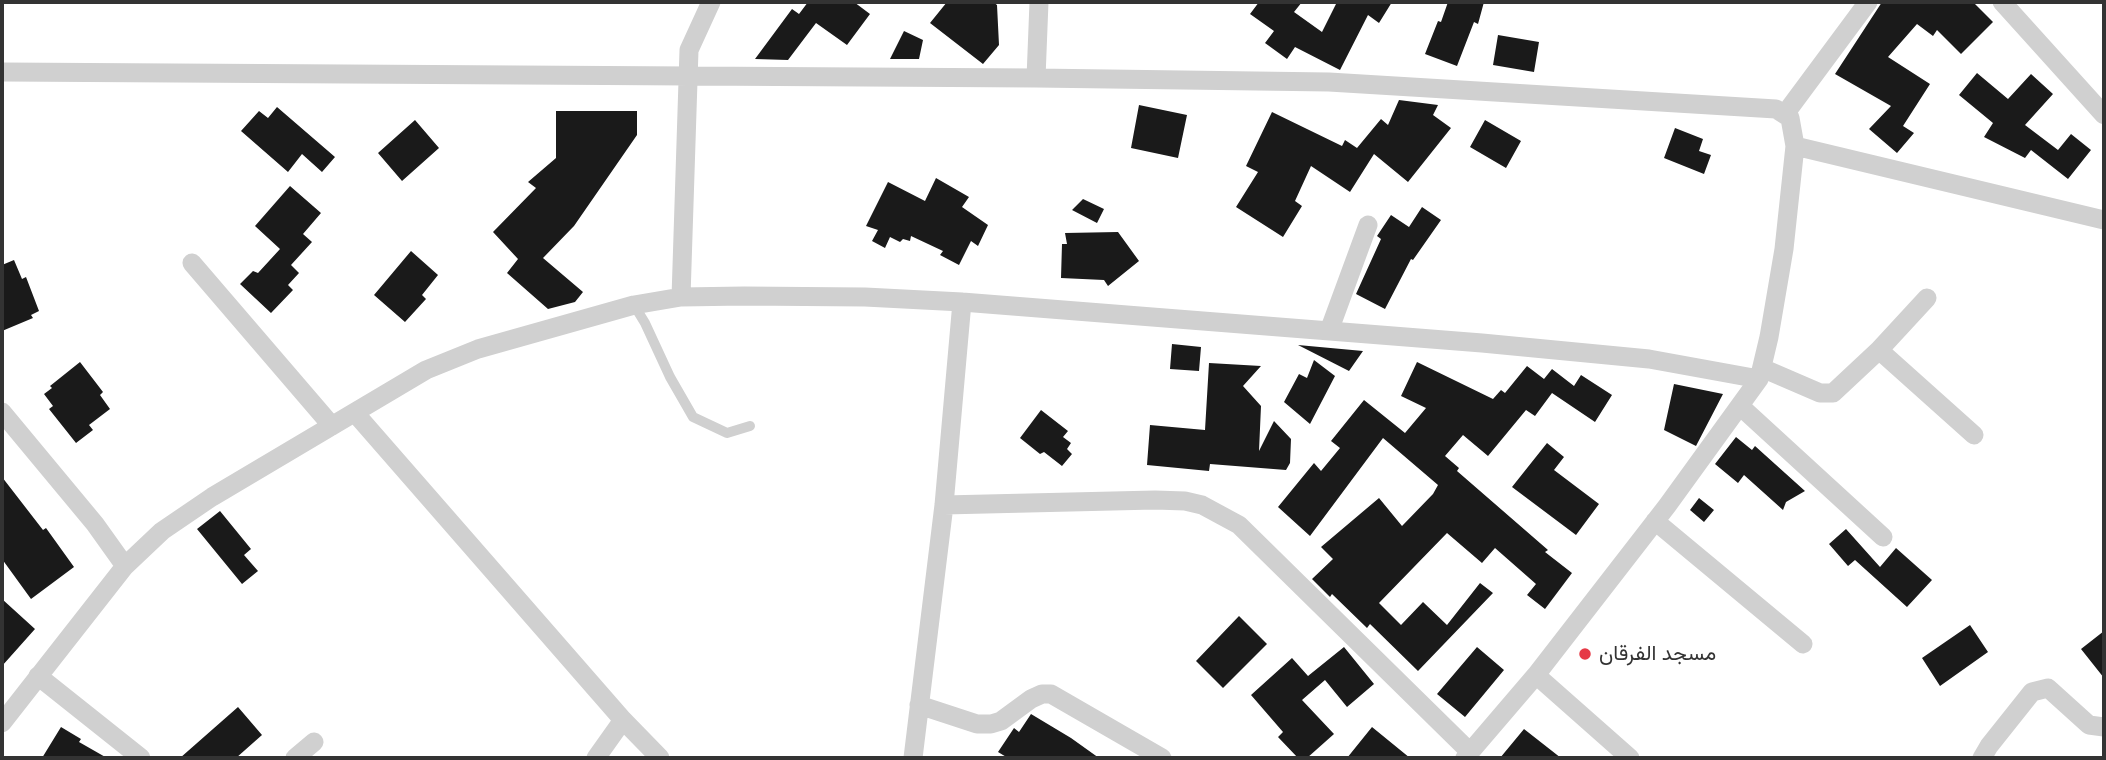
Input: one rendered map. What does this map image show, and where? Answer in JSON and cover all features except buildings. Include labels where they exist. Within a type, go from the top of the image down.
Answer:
[{"type":"street","points":[[681,297],[689,50],[711,2]]},
{"type":"street","points":[[1036,78],[1040,2]]},
{"type":"street","points":[[1785,114],[1868,2]]},
{"type":"street","points":[[2002,2],[2104,115]]},
{"type":"street","points":[[2,72],[1329,82],[1776,109],[1790,118],[1795,146],[1784,249],[1761,374],[1740,406],[1536,675],[1468,755],[1239,526],[1202,505],[1185,501],[1155,500],[944,505]]},
{"type":"street","points":[[1795,146],[2104,220]]},
{"type":"street","points":[[1329,331],[1368,225]]},
{"type":"street","points":[[192,263],[332,426]]},
{"type":"street","points":[[2,723],[125,566],[162,531],[212,497],[426,370],[478,349],[634,305],[681,297],[865,298],[962,302],[1649,359],[1761,374],[1827,395],[1833,393],[1879,350],[1927,298]]},
{"type":"street","points":[[913,758],[944,505],[962,302]]},
{"type":"street","points":[[1879,350],[1974,435]]},
{"type":"street","points":[[1740,406],[1883,537]]},
{"type":"street","points":[[2,412],[95,524],[125,566]]},
{"type":"street","points":[[355,413],[623,720],[660,758]]},
{"type":"street","points":[[1654,521],[1803,644]]},
{"type":"street","points":[[1536,675],[1630,758]]},
{"type":"street","points":[[38,676],[141,758]]},
{"type":"street","points":[[1982,758],[2032,692],[2048,688],[2089,725],[2104,727]]},
{"type":"street","points":[[919,705],[977,724],[990,724],[1001,721],[1031,699],[1042,694],[1051,694],[1162,758]]},
{"type":"street","points":[[596,758],[623,720]]},
{"type":"street","points":[[295,758],[314,742]]},
{"type":"lane","points":[[634,305],[693,416],[727,433],[750,426]]},
{"type":"place","name":"مسجد الفرقان","points":[[1585,654]]}]
